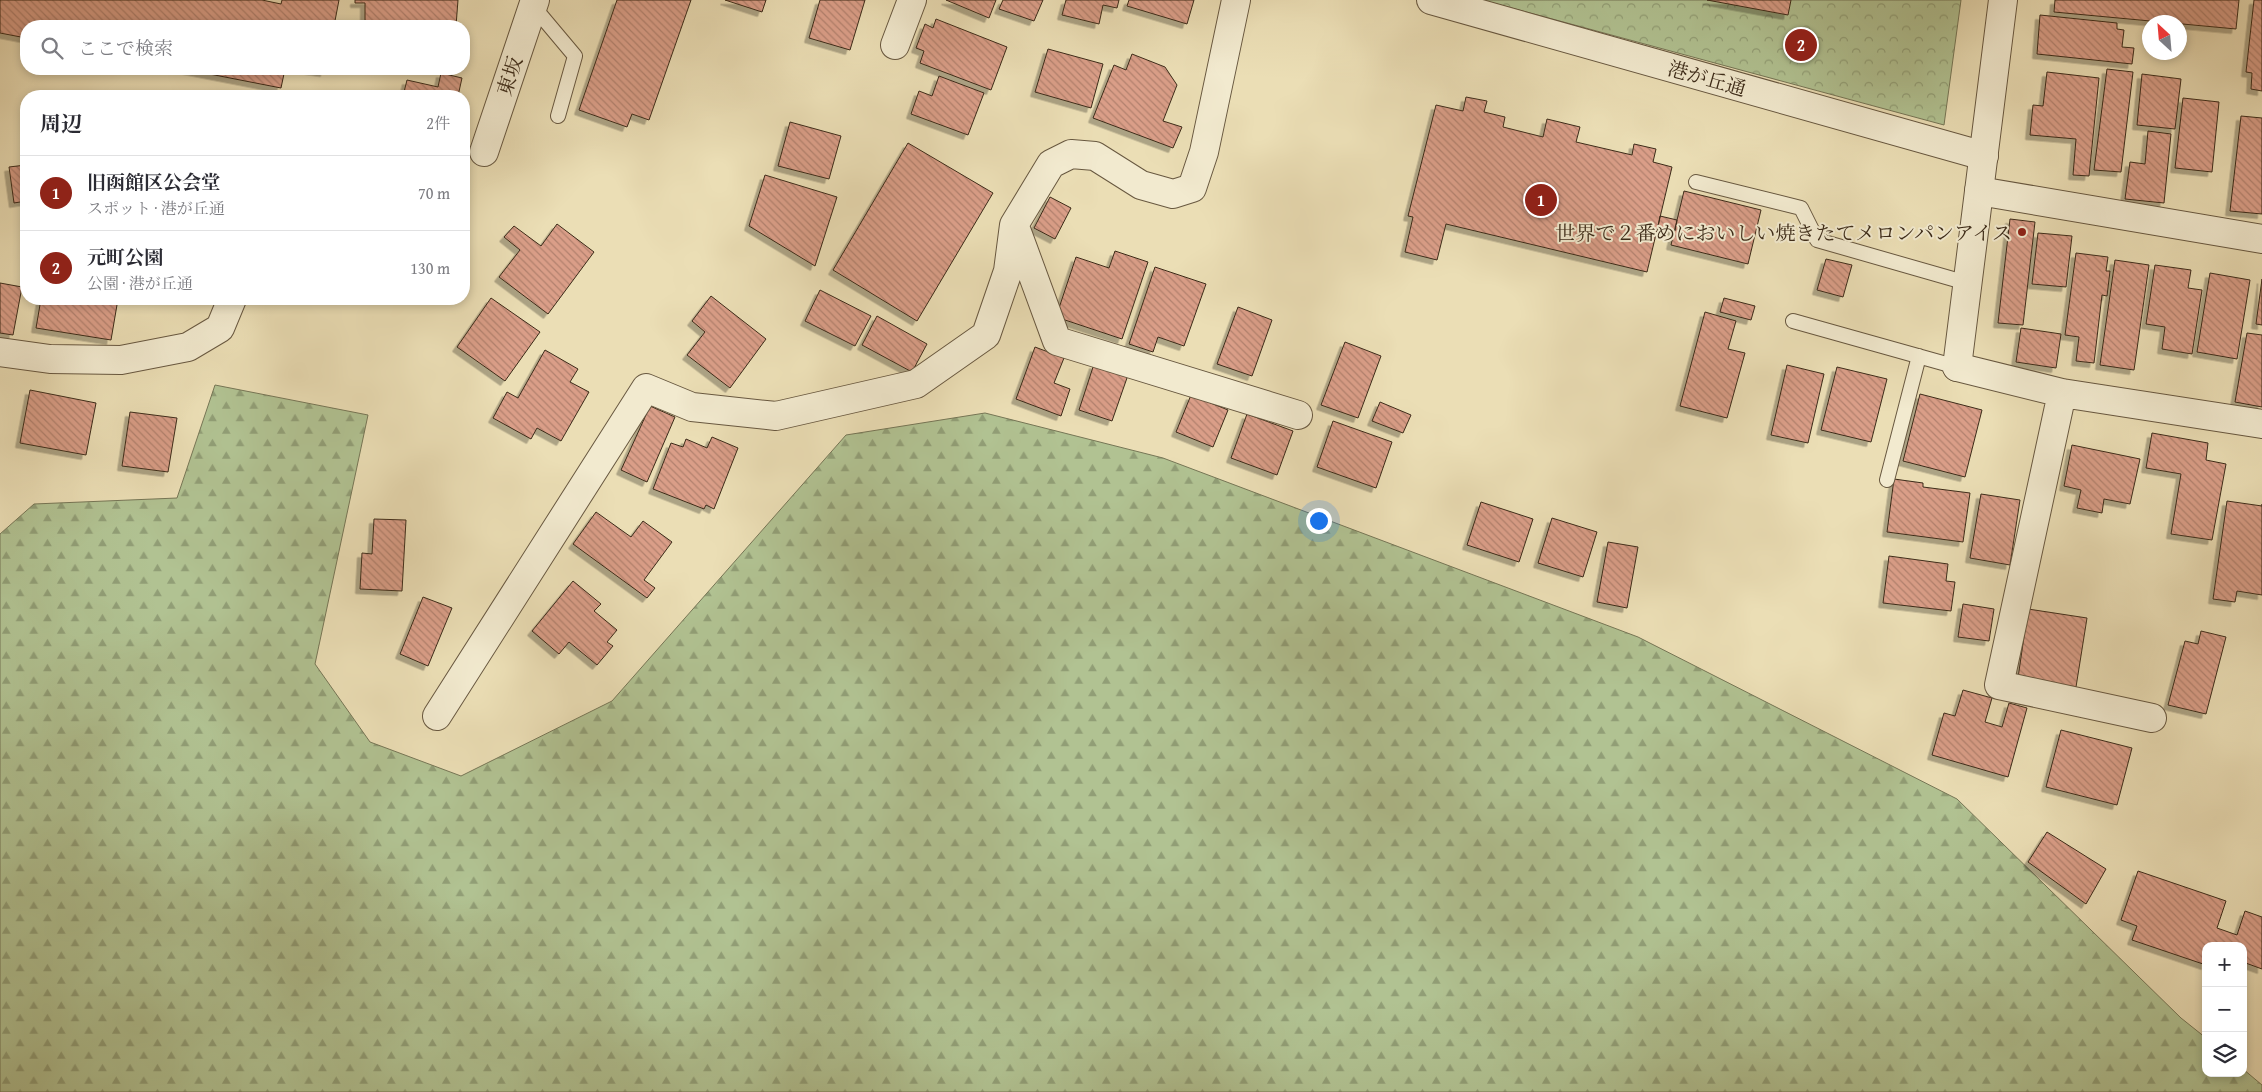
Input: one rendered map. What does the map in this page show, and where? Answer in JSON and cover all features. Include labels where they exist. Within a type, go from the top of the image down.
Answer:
[{"type":"street","points":[[896,45],[912,0]]},
{"type":"street","points":[[437,716],[646,388],[692,407],[776,416],[916,384],[986,335],[1008,271],[1014,225],[1051,164],[1070,154],[1095,156],[1149,188],[1174,194],[1192,188],[1204,152],[1236,0]]},
{"type":"street","name":"港が丘通","points":[[1430,0],[1984,156]]},
{"type":"street","points":[[2003,0],[1957,367],[2062,393],[2262,424]]},
{"type":"street","name":"東坂","points":[[484,152],[534,3]]},
{"type":"street","points":[[1979,191],[2262,239]]},
{"type":"street","points":[[1014,225],[1057,341],[1298,415]]},
{"type":"street","points":[[0,352],[50,359],[121,360],[188,348],[220,328],[230,305]]},
{"type":"street","points":[[2062,393],[1999,685],[2152,718]]},
{"type":"lane","points":[[534,3],[575,56],[558,116]]},
{"type":"lane","points":[[1696,182],[1801,208],[1817,240],[1967,283]]},
{"type":"lane","points":[[1793,321],[1957,367]]},
{"type":"lane","points":[[1887,480],[1919,356]]},
{"type":"green space","points":[[1482,0],[1961,0],[1944,125]]},
{"type":"green space","points":[[215,385],[368,415],[315,664],[370,742],[461,776],[612,701],[846,435],[985,413],[1163,458],[1638,637],[1957,799],[2181,1018],[2202,1035],[2202,1077],[2247,1077],[2247,1072],[2262,1085],[2262,1092],[0,1092],[0,534],[34,504],[177,498]]},
{"type":"building","points":[[0,0],[262,0],[281,4],[282,0],[339,0],[335,20],[20,20],[20,37],[0,33]]},
{"type":"building","points":[[355,0],[458,0],[456,20],[365,20],[365,3],[355,3]]},
{"type":"building","points":[[617,0],[691,0],[649,120],[632,114],[627,127],[579,110]]},
{"type":"building","points":[[725,0],[766,0],[762,12]]},
{"type":"building","points":[[820,0],[865,0],[850,50],[809,38]]},
{"type":"building","points":[[946,0],[996,0],[989,18]]},
{"type":"building","points":[[1003,0],[1043,0],[1034,21],[999,9]]},
{"type":"building","points":[[1066,0],[1119,0],[1117,8],[1103,5],[1099,24],[1062,15]]},
{"type":"building","points":[[1129,0],[1194,0],[1187,24],[1127,6]]},
{"type":"building","points":[[1707,0],[1791,0],[1788,15]]},
{"type":"building","points":[[2055,0],[2239,0],[2236,29],[2187,24],[2187,15],[2142,15],[2142,20],[2054,12]]},
{"type":"building","points":[[2254,0],[2262,0],[2262,91],[2251,89],[2252,73],[2246,72]]},
{"type":"building","points":[[2040,15],[2117,23],[2117,29],[2124,30],[2122,47],[2134,48],[2132,64],[2037,54]]},
{"type":"building","points":[[936,19],[1007,47],[991,90],[920,63],[924,51],[916,48],[925,24],[933,28]]},
{"type":"building","points":[[1048,49],[1103,64],[1091,108],[1035,92]]},
{"type":"building","points":[[1132,54],[1165,67],[1177,85],[1163,121],[1182,127],[1173,148],[1093,118],[1114,65],[1126,70]]},
{"type":"building","points":[[2107,69],[2133,72],[2121,172],[2094,170]]},
{"type":"building","points":[[2047,72],[2099,78],[2089,176],[2073,175],[2076,139],[2030,135],[2033,105],[2043,106]]},
{"type":"building","points":[[2142,74],[2181,79],[2175,129],[2137,125]]},
{"type":"building","points":[[215,75],[284,75],[281,88]]},
{"type":"building","points":[[441,75],[462,78],[459,90],[404,90],[407,80],[438,87]]},
{"type":"building","points":[[939,76],[984,93],[968,135],[911,114],[919,91],[932,96]]},
{"type":"building","points":[[1466,97],[1487,101],[1484,112],[1505,117],[1503,127],[1543,137],[1547,119],[1580,127],[1576,142],[1632,155],[1634,144],[1656,149],[1653,162],[1672,167],[1647,272],[1446,224],[1437,260],[1405,252],[1413,217],[1408,216],[1436,105],[1463,111]]},
{"type":"building","points":[[2183,98],[2219,102],[2212,172],[2175,168]]},
{"type":"building","points":[[2241,116],[2262,118],[2262,214],[2230,211]]},
{"type":"building","points":[[790,122],[841,136],[829,179],[778,166]]},
{"type":"building","points":[[2148,131],[2171,134],[2164,203],[2125,199],[2130,162],[2145,164]]},
{"type":"building","points":[[908,143],[993,193],[917,321],[833,270]]},
{"type":"building","points":[[20,166],[20,202],[14,203],[9,167]]},
{"type":"building","points":[[765,175],[837,197],[815,266],[749,226]]},
{"type":"building","points":[[1684,191],[1761,210],[1748,264],[1671,245]]},
{"type":"building","points":[[1050,197],[1071,208],[1055,239],[1034,228]]},
{"type":"building","points":[[1660,216],[1677,220],[1675,231],[1658,227]]},
{"type":"building","points":[[2010,219],[2035,222],[2023,325],[1998,323]]},
{"type":"building","points":[[557,224],[594,252],[548,314],[499,277],[520,250],[504,237],[514,226],[541,246]]},
{"type":"building","points":[[2038,233],[2072,236],[2066,287],[2032,284]]},
{"type":"building","points":[[1115,251],[1148,262],[1122,339],[1056,317],[1076,257],[1109,268]]},
{"type":"building","points":[[2076,253],[2108,257],[2106,271],[2110,271],[2107,296],[2102,295],[2094,363],[2076,361],[2079,337],[2065,335]]},
{"type":"building","points":[[1826,259],[1852,265],[1843,297],[1817,290]]},
{"type":"building","points":[[2115,260],[2149,265],[2134,370],[2100,365]]},
{"type":"building","points":[[2155,265],[2191,270],[2188,288],[2202,290],[2192,354],[2162,349],[2165,327],[2146,324]]},
{"type":"building","points":[[1155,267],[1206,284],[1184,346],[1158,337],[1153,352],[1129,344]]},
{"type":"building","points":[[2210,273],[2250,280],[2237,359],[2197,352]]},
{"type":"building","points":[[2262,279],[2262,325],[2256,324]]},
{"type":"building","points":[[0,283],[20,287],[20,298],[13,335],[0,333]]},
{"type":"building","points":[[820,290],[871,316],[855,346],[805,321]]},
{"type":"building","points":[[711,296],[766,339],[730,388],[687,355],[705,332],[692,321]]},
{"type":"building","points":[[491,298],[540,332],[505,381],[457,347]]},
{"type":"building","points":[[1724,298],[1755,306],[1751,320],[1720,312]]},
{"type":"building","points":[[40,305],[117,305],[111,340],[36,328]]},
{"type":"building","points":[[1238,307],[1272,320],[1252,376],[1217,364]]},
{"type":"building","points":[[1705,312],[1736,321],[1728,349],[1745,353],[1727,418],[1680,406]]},
{"type":"building","points":[[877,316],[927,344],[912,372],[862,345]]},
{"type":"building","points":[[2021,328],[2061,334],[2056,368],[2016,362]]},
{"type":"building","points":[[2247,333],[2262,335],[2262,407],[2235,402]]},
{"type":"building","points":[[1345,342],[1381,356],[1358,418],[1321,405]]},
{"type":"building","points":[[1035,347],[1064,358],[1054,383],[1070,389],[1061,416],[1016,399]]},
{"type":"building","points":[[545,350],[578,369],[570,382],[589,392],[561,441],[537,428],[531,439],[493,418],[507,392],[518,398]]},
{"type":"building","points":[[1094,364],[1128,375],[1112,421],[1079,410]]},
{"type":"building","points":[[1787,365],[1824,374],[1808,443],[1771,435]]},
{"type":"building","points":[[1837,367],[1887,379],[1871,442],[1821,430]]},
{"type":"building","points":[[30,390],[96,403],[86,455],[20,443]]},
{"type":"building","points":[[1920,394],[1982,410],[1965,477],[1903,461]]},
{"type":"building","points":[[1191,395],[1228,410],[1213,447],[1176,432]]},
{"type":"building","points":[[1380,402],[1411,415],[1403,433],[1372,421]]},
{"type":"building","points":[[650,406],[675,417],[647,482],[621,470]]},
{"type":"building","points":[[130,412],[177,418],[168,472],[122,466]]},
{"type":"building","points":[[1247,414],[1293,431],[1277,475],[1231,458]]},
{"type":"building","points":[[1333,421],[1392,442],[1376,488],[1317,467]]},
{"type":"building","points":[[2152,433],[2208,443],[2206,460],[2226,464],[2212,540],[2171,534],[2181,474],[2146,468]]},
{"type":"building","points":[[712,437],[738,448],[714,509],[706,505],[704,509],[653,489],[671,443],[683,447],[686,439],[707,448]]},
{"type":"building","points":[[2072,445],[2140,459],[2130,504],[2104,499],[2102,513],[2077,508],[2081,490],[2064,486]]},
{"type":"building","points":[[1894,479],[1923,483],[1923,487],[1970,493],[1963,542],[1887,532]]},
{"type":"building","points":[[1981,494],[2020,500],[2010,565],[1970,558]]},
{"type":"building","points":[[2227,501],[2262,506],[2262,595],[2237,591],[2235,602],[2213,599]]},
{"type":"building","points":[[1481,502],[1533,519],[1519,562],[1467,545]]},
{"type":"building","points":[[596,512],[631,537],[643,521],[672,542],[644,580],[655,588],[647,598],[573,544]]},
{"type":"building","points":[[1552,518],[1597,532],[1583,577],[1538,563]]},
{"type":"building","points":[[374,519],[406,520],[402,591],[360,589],[362,553],[372,554]]},
{"type":"building","points":[[1608,542],[1638,547],[1627,608],[1597,602]]},
{"type":"building","points":[[1889,556],[1948,564],[1946,581],[1955,582],[1951,611],[1883,603]]},
{"type":"building","points":[[573,581],[601,604],[594,611],[617,630],[607,642],[613,646],[597,665],[569,642],[559,654],[532,631]]},
{"type":"building","points":[[423,597],[452,608],[428,666],[400,654]]},
{"type":"building","points":[[1963,604],[1994,609],[1989,641],[1958,637]]},
{"type":"building","points":[[2028,609],[2087,618],[2076,687],[2018,678]]},
{"type":"building","points":[[2201,631],[2226,637],[2206,714],[2168,705],[2185,641],[2198,644]]},
{"type":"building","points":[[1963,690],[1992,698],[1985,722],[2002,727],[2009,703],[2027,708],[2008,777],[1932,755],[1944,713],[1955,716]]},
{"type":"building","points":[[2061,730],[2132,748],[2117,805],[2046,787]]},
{"type":"building","points":[[2047,832],[2106,869],[2086,904],[2028,862]]},
{"type":"building","points":[[2138,871],[2226,901],[2217,928],[2237,935],[2245,911],[2262,917],[2262,969],[2247,963],[2247,942],[2202,942],[2202,964],[2132,940],[2137,926],[2121,920]]},
{"type":"place","name":"元町公園","points":[[1801,45]]},
{"type":"place","name":"旧函館区公会堂","points":[[1541,200]]},
{"type":"place","name":"世界で２番めにおいしい焼きたてメロンパンアイス","points":[[2022,232]]}]
